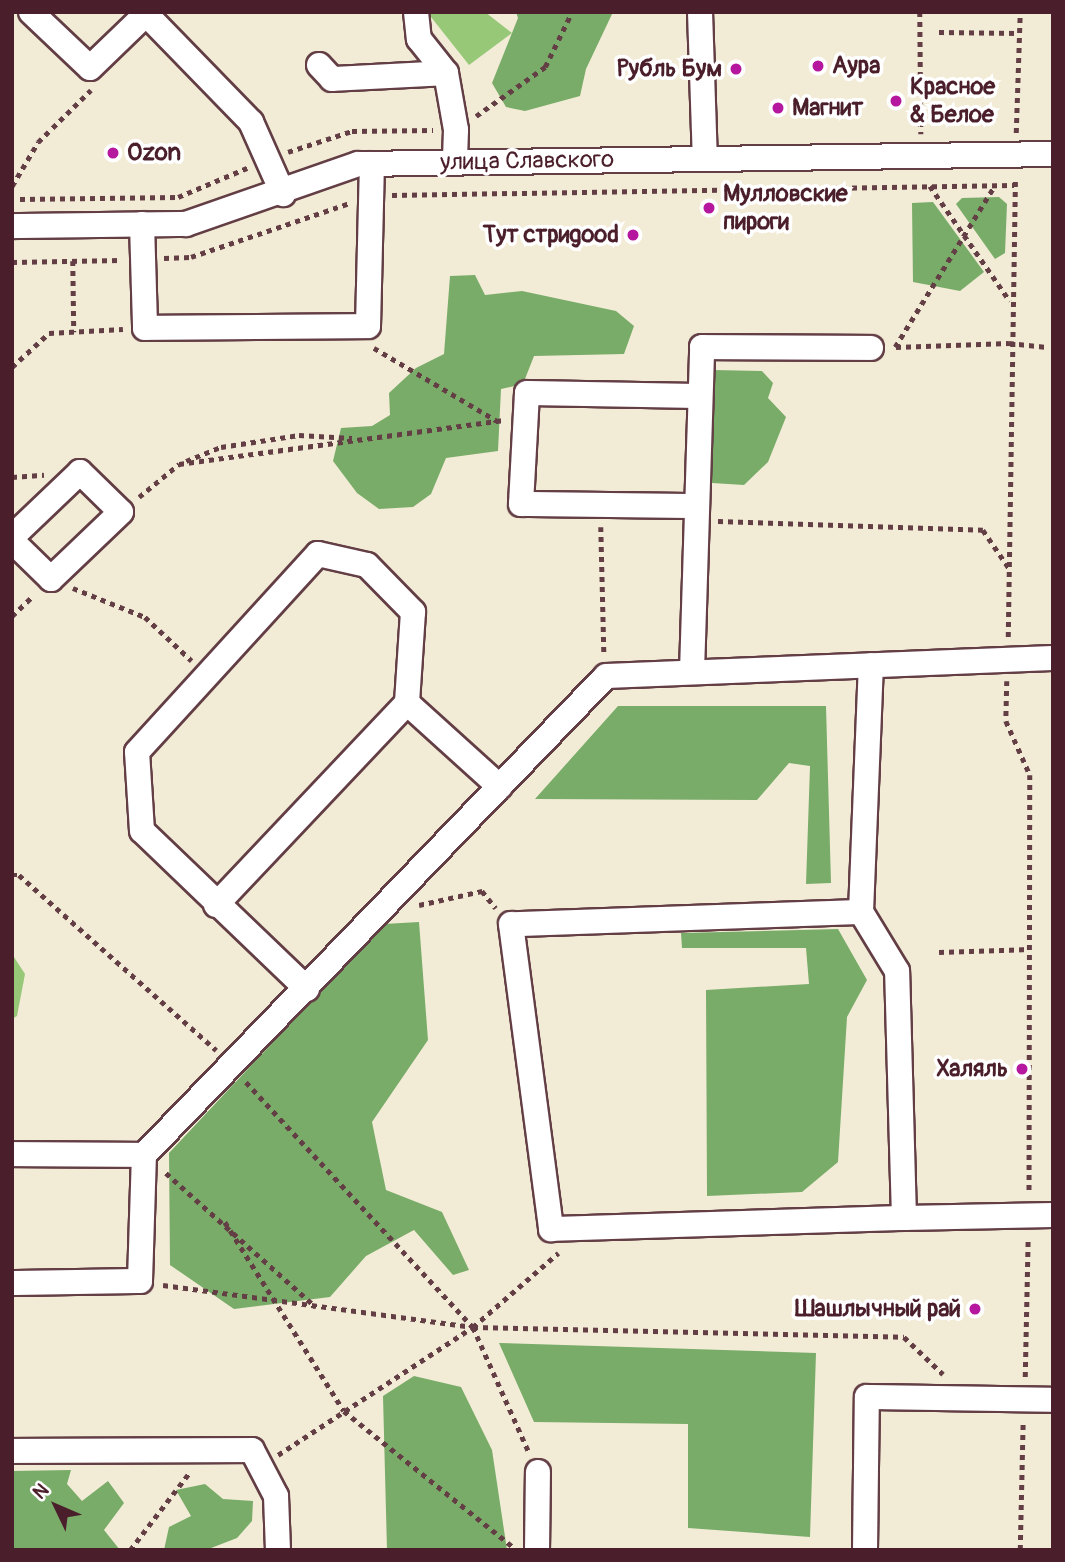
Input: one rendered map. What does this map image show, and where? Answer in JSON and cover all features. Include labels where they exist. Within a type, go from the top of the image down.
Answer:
[{"type":"street","points":[[31,12],[90,68],[146,14],[251,122],[283,194]]},
{"type":"street","points":[[398,12],[446,73],[456,130],[455,162]]},
{"type":"street","points":[[416,12],[419,39]]},
{"type":"street","points":[[700,12],[705,159]]},
{"type":"street","points":[[319,65],[332,79],[446,73]]},
{"type":"street","name":"улица Славского","points":[[12,226],[186,224],[283,194],[358,164],[1053,154]]},
{"type":"street","points":[[142,224],[145,328],[368,326],[372,164]]},
{"type":"street","points":[[692,672],[702,347],[883,347]]},
{"type":"street","points":[[697,513],[600,505],[521,504],[527,393],[700,397]]},
{"type":"street","points":[[80,472],[121,512],[51,579],[12,539],[80,472]]},
{"type":"street","points":[[216,905],[407,703],[413,612],[367,565],[318,554],[137,752],[142,831],[216,905],[307,989]]},
{"type":"street","points":[[12,1283],[140,1281],[144,1155],[233,1067],[606,676],[1053,659]]},
{"type":"street","points":[[871,666],[861,912],[897,971],[904,1218]]},
{"type":"street","points":[[407,703],[500,787]]},
{"type":"street","points":[[861,912],[511,924],[551,1229],[1041,1215]]},
{"type":"street","points":[[12,1154],[144,1155]]},
{"type":"street","points":[[865,1550],[867,1397],[1053,1400]]},
{"type":"street","points":[[12,1451],[252,1450],[276,1496],[278,1550]]},
{"type":"street","points":[[537,1550],[538,1472]]},
{"type":"path","points":[[920,12],[917,19],[921,156]]},
{"type":"path","points":[[1020,12],[1009,343],[1006,721],[1030,775],[1029,949],[1041,1215],[1024,1400],[1020,1550]]},
{"type":"path","points":[[939,32],[1020,33]]},
{"type":"path","points":[[12,186],[38,142],[93,88],[90,68]]},
{"type":"path","points":[[12,200],[178,197],[267,159]]},
{"type":"path","points":[[883,347],[965,236],[995,185]]},
{"type":"path","points":[[12,262],[191,257],[371,196],[1014,185]]},
{"type":"path","points":[[930,186],[1010,301]]},
{"type":"path","points":[[73,261],[74,332]]},
{"type":"path","points":[[12,367],[49,333],[145,328]]},
{"type":"path","points":[[373,342],[374,351],[497,421]]},
{"type":"path","points":[[883,347],[1009,343],[1047,347]]},
{"type":"path","points":[[179,464],[525,416]]},
{"type":"path","points":[[121,512],[179,464],[221,447],[299,435],[363,439]]},
{"type":"path","points":[[600,505],[604,652]]},
{"type":"path","points":[[697,513],[983,530],[1009,568]]},
{"type":"path","points":[[12,616],[51,579],[145,617],[207,675]]},
{"type":"path","points":[[12,875],[30,884],[233,1067],[473,1327],[538,1472]]},
{"type":"path","points":[[379,913],[482,891],[511,924]]},
{"type":"path","points":[[939,953],[1029,949]]},
{"type":"path","points":[[144,1155],[225,1222],[316,1307]]},
{"type":"path","points":[[225,1222],[344,1411],[516,1550]]},
{"type":"path","points":[[262,1465],[473,1327],[585,1229]]},
{"type":"path","points":[[140,1281],[473,1327],[904,1336],[969,1399]]},
{"type":"path","points":[[130,1550],[207,1450]]},
{"type":"green space","points":[[427,12],[485,12],[512,33],[469,65]]},
{"type":"green space","points":[[516,12],[613,12],[586,69],[580,96],[525,111],[506,107],[492,83],[518,18]]},
{"type":"green space","points":[[999,197],[1007,204],[1005,253],[995,259],[956,204],[962,198]]},
{"type":"green space","points":[[933,202],[984,272],[960,291],[913,282],[912,203]]},
{"type":"green space","points":[[475,275],[485,295],[522,291],[616,311],[634,326],[624,354],[534,356],[523,384],[501,389],[498,451],[446,458],[431,494],[413,507],[379,509],[357,493],[333,461],[341,428],[372,426],[390,415],[389,393],[416,368],[444,354],[450,276]]},
{"type":"green space","points":[[713,370],[762,371],[773,383],[768,398],[786,417],[768,462],[744,485],[712,483],[708,465]]},
{"type":"green space","points":[[618,706],[826,706],[831,883],[806,884],[810,766],[789,763],[757,800],[535,799]]},
{"type":"green space","points":[[419,922],[428,1040],[372,1122],[386,1190],[442,1212],[469,1270],[453,1275],[414,1230],[366,1256],[330,1297],[234,1309],[170,1265],[169,1153],[384,924]]},
{"type":"green space","points":[[838,929],[867,980],[847,1017],[838,1162],[802,1192],[707,1196],[706,990],[809,984],[806,948],[682,948],[681,933]]},
{"type":"green space","points":[[12,954],[25,974],[17,1016],[12,1019]]},
{"type":"green space","points":[[499,1343],[816,1353],[810,1537],[688,1528],[688,1424],[534,1422]]},
{"type":"green space","points":[[414,1376],[461,1387],[492,1450],[507,1550],[387,1550],[383,1396]]},
{"type":"green space","points":[[71,1470],[67,1484],[82,1501],[108,1481],[124,1503],[104,1530],[120,1550],[12,1550],[12,1471]]},
{"type":"green space","points":[[205,1484],[223,1499],[253,1501],[252,1521],[237,1538],[206,1550],[164,1550],[169,1527],[191,1516],[176,1490]]},
{"type":"place","name":"Аура","points":[[818,66]]},
{"type":"place","name":"Рубль Бум","points":[[736,69]]},
{"type":"place","name":"Красное & Белое","points":[[896,101]]},
{"type":"place","name":"Магнит","points":[[778,108]]},
{"type":"place","name":"Ozon","points":[[113,153]]},
{"type":"place","name":"Мулловские пироги","points":[[709,208]]},
{"type":"place","name":"Тут стриgood","points":[[633,235]]},
{"type":"place","name":"Халяль","points":[[1022,1069]]},
{"type":"place","name":"Шашлычный рай","points":[[975,1309]]}]
